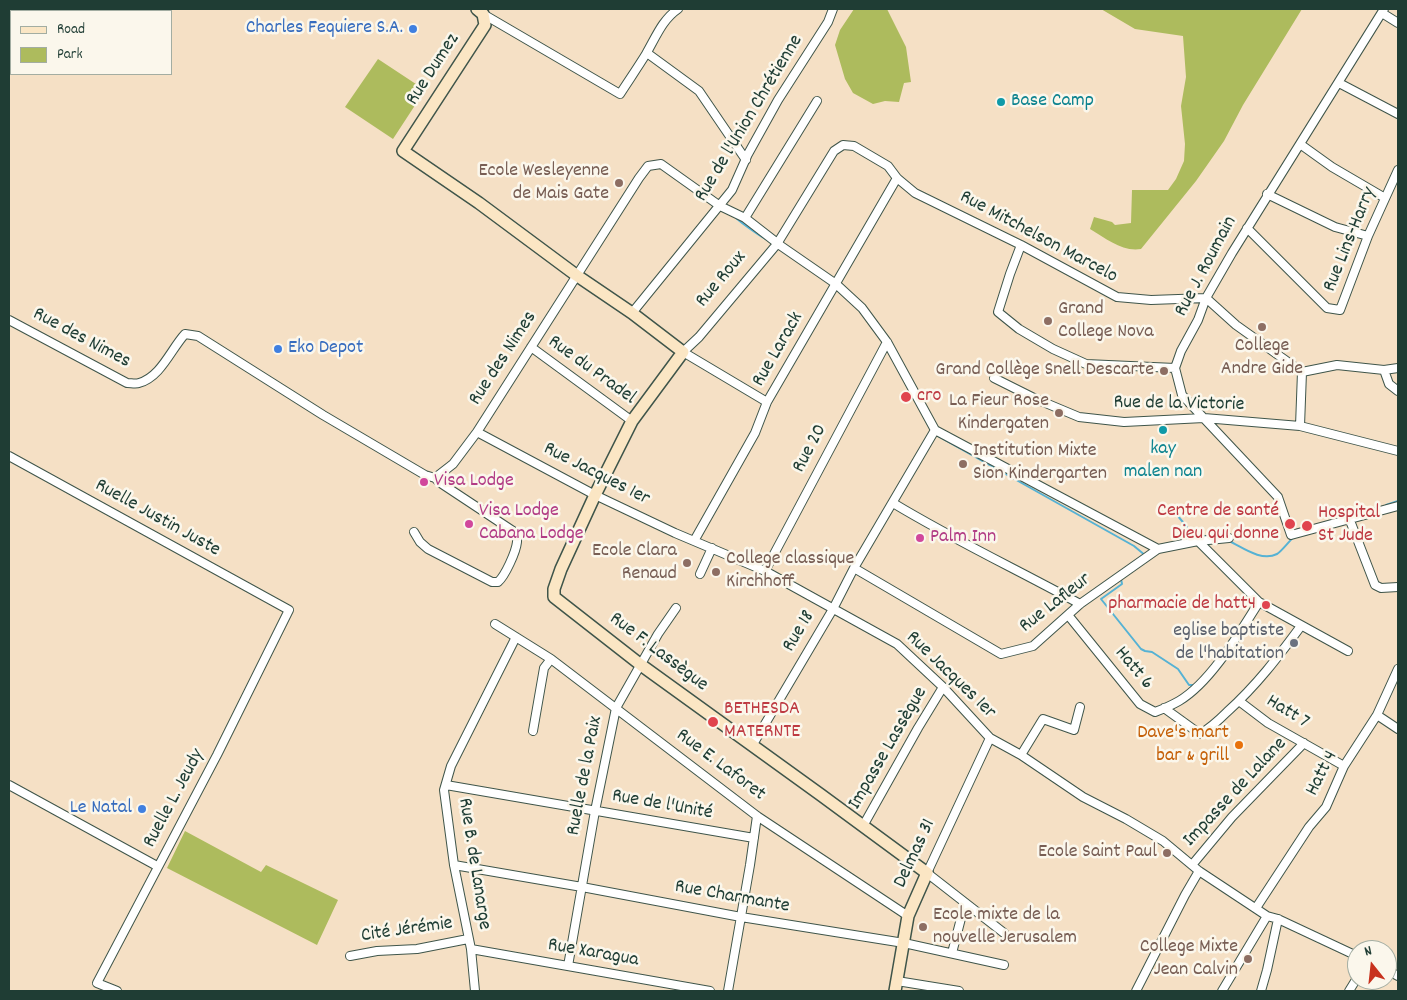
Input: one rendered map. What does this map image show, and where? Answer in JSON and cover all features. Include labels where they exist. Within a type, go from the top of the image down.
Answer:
[{"type":"street","points":[[480,11],[620,94],[647,53],[660,27],[678,9]]},
{"type":"street","name":"Rue de l'Union Chrétienne","points":[[632,312],[732,190],[778,100],[828,22],[833,9]]},
{"type":"street","name":"Rue Dumez","points":[[480,11],[485,25],[403,151],[479,203],[576,275]]},
{"type":"street","points":[[1383,11],[1398,23]]},
{"type":"street","name":"Rue J. Roumain","points":[[1176,368],[1181,351],[1198,320],[1206,298],[1267,194],[1339,82],[1366,35],[1383,11]]},
{"type":"street","points":[[647,53],[699,91],[746,160]]},
{"type":"street","points":[[1339,82],[1398,114]]},
{"type":"street","points":[[745,218],[817,101]]},
{"type":"street","points":[[1300,144],[1332,168],[1385,198]]},
{"type":"street","name":"Rue Roux","points":[[595,495],[632,420],[683,352],[699,337],[777,244],[834,151],[843,145],[854,146],[888,166],[897,178]]},
{"type":"street","name":"Rue des Nimes","points":[[9,320],[127,383],[139,383],[159,371],[185,334],[198,336],[323,415],[425,475],[436,478],[453,464],[477,432],[576,275],[648,166],[661,164],[720,206],[745,218],[777,244],[836,284],[862,308],[887,342],[935,430]]},
{"type":"street","name":"Rue Lins-Harry","points":[[1247,228],[1327,308],[1340,310],[1368,236],[1398,170]]},
{"type":"street","name":"Rue Mitchelson Marcelo","points":[[897,178],[915,193],[1021,245],[1117,297],[1151,300],[1206,298]]},
{"type":"street","name":"Rue Larack","points":[[694,541],[755,433],[767,402],[897,178]]},
{"type":"street","points":[[1267,194],[1335,227],[1368,236]]},
{"type":"street","points":[[1021,245],[998,312],[1019,329],[1053,349],[1086,364],[1176,368],[1182,395],[1278,497],[1291,535],[1398,506]]},
{"type":"street","points":[[576,275],[632,312],[683,352],[767,402]]},
{"type":"street","points":[[1206,298],[1236,325],[1302,372],[1337,365],[1384,370],[1398,368]]},
{"type":"street","name":"Rue 20","points":[[764,571],[887,342]]},
{"type":"street","name":"Rue du Pradel","points":[[531,347],[632,420]]},
{"type":"street","points":[[1384,370],[1389,384],[1398,391]]},
{"type":"street","points":[[1300,426],[1302,372]]},
{"type":"street","name":"Rue de la Victorie","points":[[994,378],[1036,399],[1079,417],[1124,422],[1204,418],[1300,426],[1398,450]]},
{"type":"street","points":[[935,430],[1158,549]]},
{"type":"street","name":"Rue 18","points":[[752,746],[935,430]]},
{"type":"street","name":"Rue Jacques 1er","points":[[477,432],[595,495],[764,571],[897,644],[943,687],[990,738],[1021,755],[1083,796],[1163,841],[1199,871],[1267,916],[1278,919],[1347,951]]},
{"type":"street","name":"Ruelle Justin Juste","points":[[9,456],[289,610]]},
{"type":"street","points":[[414,532],[420,542],[428,549],[492,582],[498,582],[503,578],[517,543],[517,537],[513,531],[439,482],[436,478]]},
{"type":"street","name":"Rue F. Lassègue","points":[[595,495],[561,569],[553,594],[554,597],[641,665],[926,874]]},
{"type":"street","points":[[893,503],[942,532],[1080,604]]},
{"type":"street","points":[[1349,518],[1375,585],[1381,588],[1398,587]]},
{"type":"street","name":"Rue Lafleur","points":[[854,568],[1000,654],[1034,646],[1080,604],[1158,549],[1198,541],[1229,538]]},
{"type":"street","points":[[1198,541],[1259,602],[1348,651]]},
{"type":"street","points":[[700,574],[712,548]]},
{"type":"street","name":"Hatt 6","points":[[1068,615],[1140,704],[1155,712],[1181,700],[1203,681],[1232,645],[1259,602]]},
{"type":"street","name":"Ruelle de la Paix","points":[[568,966],[595,811],[616,708],[658,634],[676,608]]},
{"type":"street","name":"Ruelle L. Jeudy","points":[[117,991],[97,983],[217,755],[289,610]]},
{"type":"street","name":"Rue E. Laforet","points":[[496,624],[551,659],[757,816],[908,916]]},
{"type":"street","points":[[1164,708],[1200,734],[1208,730],[1271,667],[1301,626]]},
{"type":"street","name":"Rue B. de Lanarge","points":[[475,991],[471,949],[454,865],[444,790],[451,766],[516,637]]},
{"type":"street","points":[[533,731],[544,668],[551,659]]},
{"type":"street","name":"Hatt 4","points":[[1256,908],[1309,827],[1326,807],[1344,766],[1377,715],[1396,672]]},
{"type":"street","name":"Impasse Lassègue","points":[[863,826],[943,687]]},
{"type":"street","name":"Hatt 7","points":[[1239,701],[1268,723],[1344,766]]},
{"type":"street","points":[[1021,755],[1043,719],[1074,730],[1080,707]]},
{"type":"street","points":[[1377,715],[1398,729]]},
{"type":"street","name":"Delmas 31","points":[[896,986],[908,916],[990,738]]},
{"type":"street","name":"Impasse de Lalane","points":[[1192,865],[1232,818],[1304,743]]},
{"type":"street","points":[[9,785],[158,866]]},
{"type":"street","name":"Rue de l'Unité","points":[[446,785],[754,838]]},
{"type":"street","points":[[728,991],[757,816]]},
{"type":"street","name":"Rue Charmante","points":[[454,865],[582,887],[741,918],[904,943],[1004,965]]},
{"type":"street","points":[[1136,991],[1199,871]]},
{"type":"street","points":[[926,874],[1004,933]]},
{"type":"street","points":[[952,953],[965,903]]},
{"type":"street","points":[[1222,991],[1267,916]]},
{"type":"street","points":[[1261,991],[1278,919]]},
{"type":"street","name":"Cité Jérémie","points":[[350,956],[377,951],[417,949],[468,939]]},
{"type":"street","name":"Rue Xaragua","points":[[471,949],[710,991]]},
{"type":"street","points":[[896,986],[959,991]]},
{"type":"green space","points":[[854,9],[887,9],[906,47],[911,82],[904,83],[899,102],[885,101],[873,104],[853,93],[845,79],[835,45],[840,30]]},
{"type":"green space","points":[[1101,9],[1302,9],[1243,105],[1224,141],[1196,181],[1141,249],[1121,247],[1090,229],[1094,217],[1112,222],[1115,225],[1131,223],[1132,190],[1168,190],[1176,179],[1184,161],[1185,144],[1181,106],[1186,77],[1183,36],[1135,29]]},
{"type":"green space","points":[[378,59],[425,90],[393,139],[345,107]]},
{"type":"green space","points":[[185,831],[261,872],[266,865],[338,900],[317,945],[167,868]]},
{"type":"waterway","points":[[735,217],[772,242]]},
{"type":"waterway","points":[[923,415],[932,432]]},
{"type":"waterway","points":[[936,435],[1134,546],[1146,556]]},
{"type":"waterway","points":[[1386,505],[1398,501]]},
{"type":"waterway","points":[[1177,512],[1189,533],[1210,537]]},
{"type":"waterway","points":[[1229,541],[1252,553],[1271,556],[1279,553],[1294,537]]},
{"type":"waterway","points":[[1121,579],[1122,584],[1101,599],[1141,649],[1152,652],[1178,669],[1189,685],[1194,685]]},
{"type":"place","name":"Charles Fequiere S.A.","points":[[413,29]]},
{"type":"place","name":"Base Camp","points":[[1001,102]]},
{"type":"place","name":"Ecole Wesleyenne de Mais Gate","points":[[619,183]]},
{"type":"place","name":"Grand College Nova","points":[[1048,321]]},
{"type":"place","name":"College Andre Gide","points":[[1262,327]]},
{"type":"place","name":"Eko Depot","points":[[278,349]]},
{"type":"place","name":"Grand Collège Snell Descarte","points":[[1164,371]]},
{"type":"place","name":"cro","points":[[906,397]]},
{"type":"place","name":"La Fieur Rose Kindergaten","points":[[1059,413]]},
{"type":"place","name":"kay malen nan","points":[[1163,430]]},
{"type":"place","name":"Institution Mixte Sion Kindergarten","points":[[963,464]]},
{"type":"place","name":"Visa Lodge","points":[[424,482]]},
{"type":"place","name":"Visa Lodge Cabana Lodge","points":[[469,524]]},
{"type":"place","name":"Centre de santé Dieu qui donne","points":[[1290,524]]},
{"type":"place","name":"Hospital St Jude","points":[[1307,526]]},
{"type":"place","name":"Palm Inn","points":[[920,538]]},
{"type":"place","name":"Ecole Clara Renaud","points":[[687,563]]},
{"type":"place","name":"College classique Kirchhoff","points":[[716,572]]},
{"type":"place","name":"pharmacie de hatt4","points":[[1266,605]]},
{"type":"place","name":"eglise baptiste de l'habitation","points":[[1294,643]]},
{"type":"place","name":"BETHESDA MATERNTE","points":[[713,722]]},
{"type":"place","name":"Dave's mart bar & grill","points":[[1239,745]]},
{"type":"place","name":"Le Natal","points":[[142,809]]},
{"type":"place","name":"Ecole Saint Paul","points":[[1167,853]]},
{"type":"place","name":"Ecole mixte de la nouvelle Jerusalem","points":[[923,927]]},
{"type":"place","name":"College Mixte Jean Calvin","points":[[1248,959]]}]
